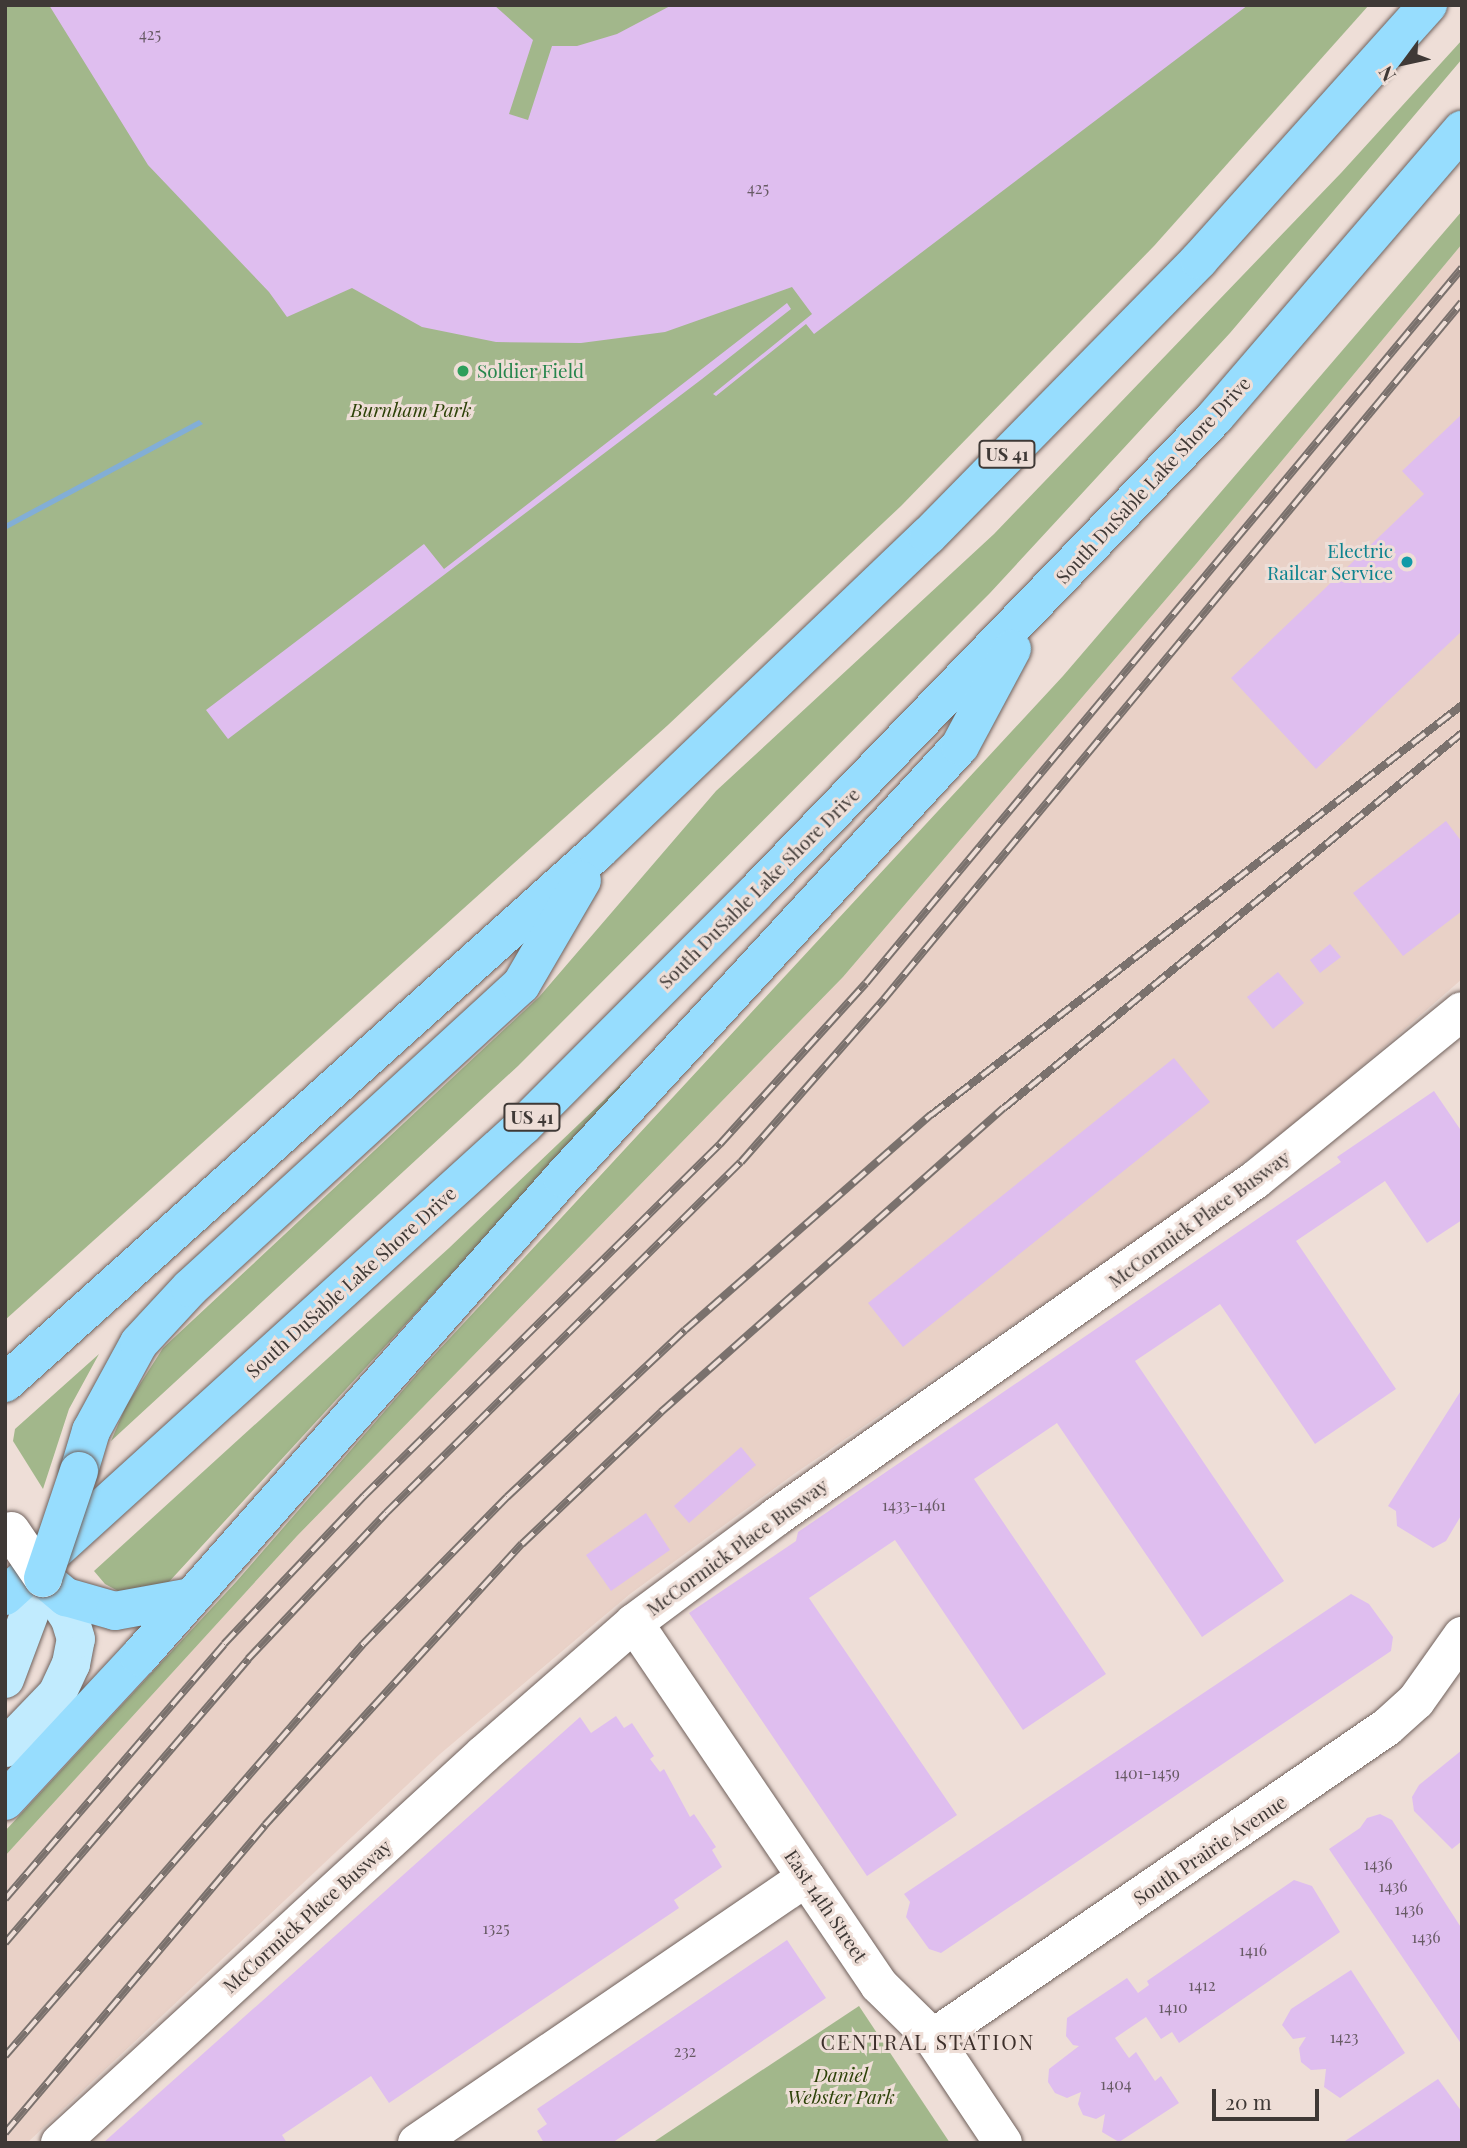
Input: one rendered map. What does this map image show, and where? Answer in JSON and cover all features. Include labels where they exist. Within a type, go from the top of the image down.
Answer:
[{"type":"highway","name":"US 41","points":[[5,1383],[598,851],[928,536],[1199,260],[1428,5]]},
{"type":"highway","name":"South DuSable Lake Shore Drive","points":[[5,1596],[523,1126],[1032,610],[1215,417],[1462,130]]},
{"type":"highway","points":[[5,1801],[192,1597],[562,1178],[960,746],[1032,610]]},
{"type":"highway","points":[[192,1597],[115,1611],[56,1593],[79,1471],[91,1432],[139,1343],[190,1287],[521,985],[598,851]]},
{"type":"main road","points":[[5,1679],[22,1639],[56,1593]]},
{"type":"main road","points":[[5,1748],[57,1694],[68,1675],[76,1639],[56,1593]]},
{"type":"street","name":"McCormick Place Busway","points":[[60,2143],[484,1754],[634,1623],[776,1517],[1255,1180],[1462,1011]]},
{"type":"street","points":[[8,1526],[56,1593]]},
{"type":"street","name":"East 14th Street","points":[[634,1623],[879,1985],[933,2038],[1003,2143]]},
{"type":"street","name":"South Prairie Avenue","points":[[933,2038],[1387,1727],[1416,1701],[1462,1636]]},
{"type":"street","points":[[417,2143],[806,1878]]},
{"type":"shaded area","points":[[1462,244],[1462,979],[1299,1121],[1160,1224],[794,1474],[630,1594],[440,1754],[27,2143],[5,2143],[5,1856],[297,1536],[843,977],[1196,564]]},
{"type":"green space","name":"Burnham Park","points":[[5,5],[1369,5],[1154,246],[901,506],[668,725],[5,1320]]},
{"type":"green space","points":[[1462,40],[1462,59],[1230,333],[990,593],[518,1066],[111,1441],[126,1406],[163,1348],[539,997],[716,791],[994,534],[1341,173]]},
{"type":"green space","points":[[1462,211],[1462,244],[1196,564],[843,977],[297,1536],[5,1856],[5,1831],[236,1582],[424,1366],[1063,676]]},
{"type":"green space","points":[[624,1081],[627,1083],[167,1584],[118,1591],[105,1584],[94,1571],[449,1248]]},
{"type":"green space","points":[[99,1354],[69,1409],[43,1489],[13,1441],[15,1429]]},
{"type":"green space","name":"Daniel Webster Park","points":[[859,2006],[950,2143],[652,2143]]},
{"type":"water","points":[[199,420],[203,424],[5,530],[5,524]]},
{"type":"building","name":"Soldier Field","points":[[49,5],[494,5],[533,40],[509,114],[528,120],[552,46],[577,46],[617,34],[672,5],[1248,5],[814,334],[806,324],[716,396],[713,394],[812,314],[792,287],[665,332],[581,343],[496,342],[422,327],[352,288],[287,317],[269,292],[148,165]]},
{"type":"building","points":[[787,303],[791,309],[702,379],[228,739],[206,710],[424,544],[444,569]]},
{"type":"building","name":"Electric Railcar Service","points":[[1462,414],[1462,631],[1316,769],[1231,678],[1424,494],[1402,471]]},
{"type":"building","points":[[1446,821],[1462,842],[1462,911],[1403,956],[1353,893]]},
{"type":"building","points":[[1330,944],[1341,957],[1320,973],[1310,960]]},
{"type":"building","points":[[1278,972],[1304,1003],[1273,1029],[1247,997]]},
{"type":"building","points":[[1174,1058],[1210,1102],[903,1347],[868,1303]]},
{"type":"building","points":[[1434,1091],[1462,1132],[1462,1220],[1427,1243],[1385,1181],[1296,1241],[1396,1389],[1315,1444],[1220,1304],[1135,1361],[1284,1581],[1202,1637],[1057,1423],[974,1479],[1106,1674],[1023,1730],[895,1540],[809,1598],[957,1815],[867,1876],[689,1613],[796,1541],[798,1532],[1341,1162],[1337,1157]]},
{"type":"building","points":[[1462,1389],[1462,1514],[1446,1541],[1433,1548],[1397,1526],[1396,1511],[1388,1506]]},
{"type":"building","points":[[741,1447],[756,1465],[689,1523],[674,1506]]},
{"type":"building","points":[[646,1513],[670,1550],[611,1591],[586,1555]]},
{"type":"building","points":[[1351,1594],[1369,1604],[1393,1637],[1391,1651],[941,1953],[929,1949],[906,1917],[910,1902],[904,1894]]},
{"type":"building","points":[[616,1716],[624,1728],[632,1723],[654,1756],[650,1759],[660,1772],[664,1769],[690,1817],[694,1814],[716,1847],[712,1850],[722,1867],[674,1900],[679,1908],[389,2103],[371,2076],[282,2135],[287,2143],[103,2143],[580,1717],[591,1733]]},
{"type":"building","points":[[1462,1750],[1462,1841],[1452,1849],[1414,1811],[1412,1797],[1419,1785]]},
{"type":"building","points":[[1380,1814],[1392,1820],[1462,1929],[1462,2045],[1329,1849],[1360,1828],[1367,1818]]},
{"type":"building","points":[[1294,1880],[1312,1886],[1340,1932],[1179,2043],[1172,2032],[1161,2039],[1146,2017],[1115,2038],[1129,2058],[1136,2052],[1155,2081],[1161,2076],[1179,2103],[1119,2142],[1102,2132],[1105,2114],[1096,2119],[1083,2115],[1078,2104],[1081,2092],[1067,2098],[1055,2093],[1048,2082],[1049,2069],[1079,2046],[1073,2045],[1066,2036],[1067,2018],[1127,1978],[1138,1993],[1149,1985],[1147,1981]]},
{"type":"building","points":[[787,1940],[826,1998],[612,2143],[544,2143],[537,2131],[547,2124],[537,2109]]},
{"type":"building","points":[[1351,1970],[1405,2053],[1340,2098],[1324,2087],[1326,2069],[1311,2070],[1301,2062],[1299,2048],[1306,2037],[1293,2039],[1282,2025],[1291,2009]]},
{"type":"building","points":[[1438,2079],[1462,2112],[1462,2143],[1342,2143]]},
{"type":"railway","points":[[5,1899],[224,1644],[364,1496],[720,1144],[866,983],[1462,268]]},
{"type":"railway","points":[[5,1943],[248,1659],[386,1513],[741,1162],[884,999],[1462,302]]},
{"type":"railway","points":[[5,2056],[363,1644],[507,1497],[685,1330],[931,1115],[1462,705]]},
{"type":"railway","points":[[5,2133],[265,1825],[522,1544],[661,1412],[1004,1108],[1462,733]]},
{"type":"place","name":"Soldier Field","points":[[463,371]]},
{"type":"place","name":"Electric Railcar Service","points":[[1407,562]]},
{"type":"district","name":"CENTRAL STATION","points":[[928,2041]]}]
